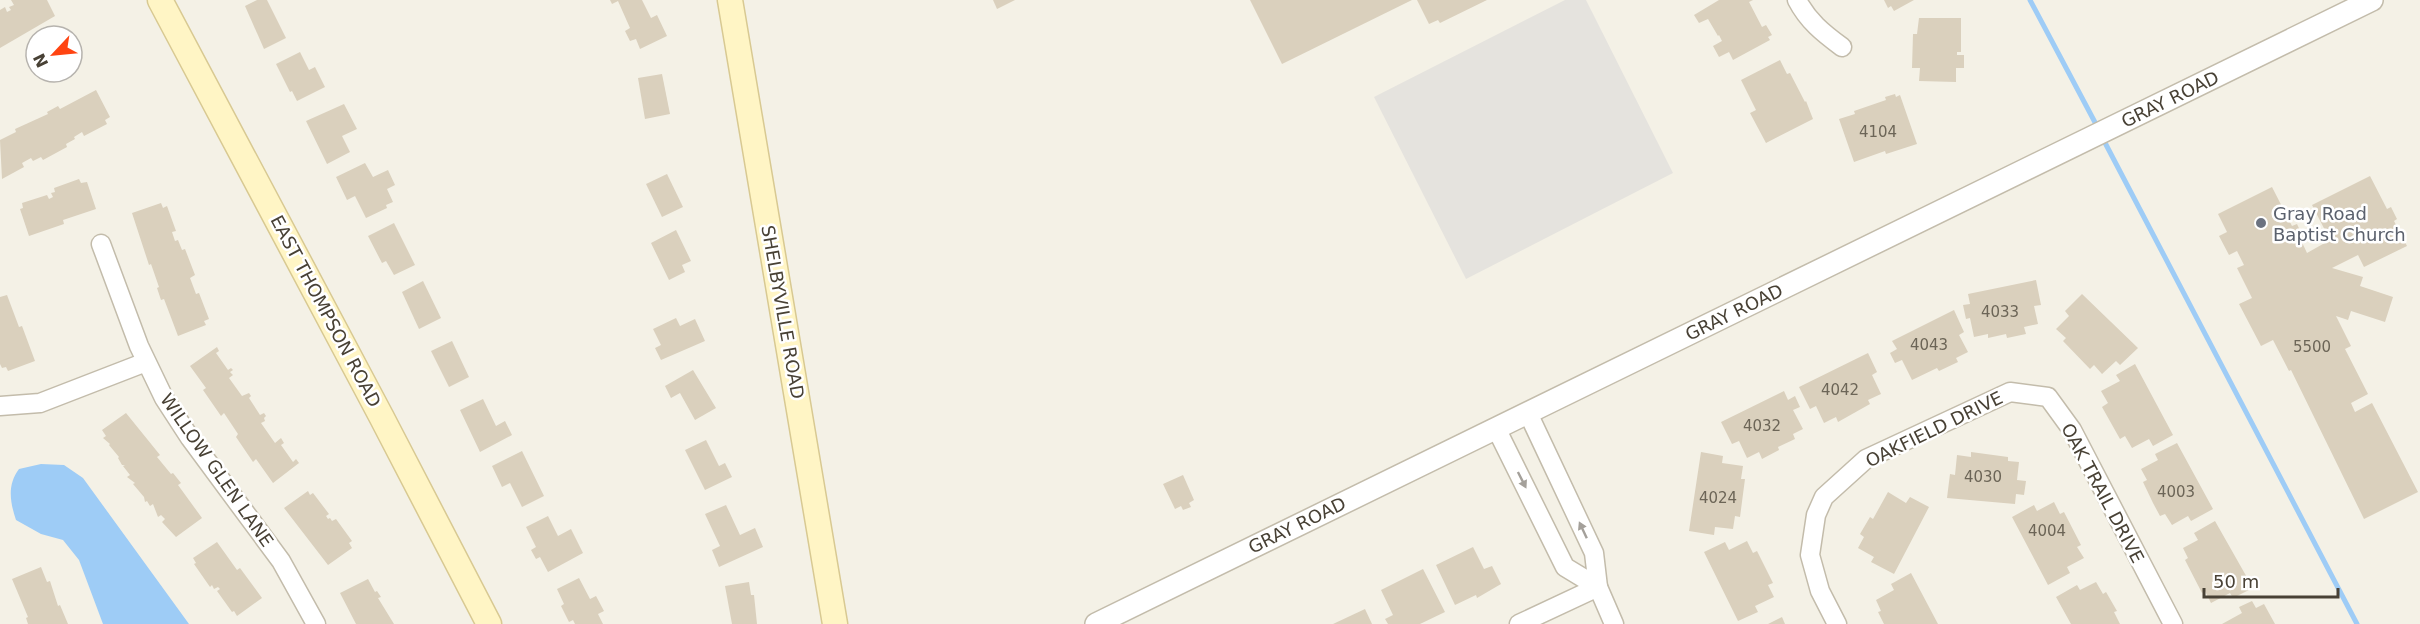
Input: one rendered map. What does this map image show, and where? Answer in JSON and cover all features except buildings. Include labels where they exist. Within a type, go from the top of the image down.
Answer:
[{"type":"main road","name":"EAST THOMPSON ROAD","points":[[160,0],[489,624]]},
{"type":"main road","name":"SHELBYVILLE ROAD","points":[[730,0],[835,624]]},
{"type":"street","points":[[1797,0],[1803,12],[1820,31],[1842,47]]},
{"type":"street","name":"GRAY ROAD","points":[[1096,624],[2367,1]]},
{"type":"street","name":"WILLOW GLEN LANE","points":[[101,244],[146,362],[172,412],[271,547],[316,624]]},
{"type":"street","points":[[0,405],[40,403],[146,362]]},
{"type":"street","name":"OAKFIELD DRIVE","points":[[1837,624],[1820,591],[1810,555],[1815,515],[1824,497],[1866,459],[2010,392]]},
{"type":"street","name":"OAK TRAIL DRIVE","points":[[2010,392],[2048,397],[2072,430],[2173,624]]},
{"type":"street","points":[[1528,413],[1594,553],[1598,587],[1614,624]]},
{"type":"street","points":[[1496,428],[1565,567],[1598,587]]},
{"type":"street","points":[[1519,624],[1598,587]]},
{"type":"shaded area","points":[[1565,0],[1586,0],[1673,173],[1466,279],[1374,97]]},
{"type":"water","points":[[41,464],[64,465],[83,478],[189,624],[103,624],[79,560],[63,540],[41,534],[16,520],[11,494],[15,475],[19,469]]},
{"type":"waterway","points":[[2030,0],[2098,128]]},
{"type":"waterway","points":[[2102,137],[2357,624]]},
{"type":"place","name":"Gray Road Baptist Church","points":[[2261,223]]}]
